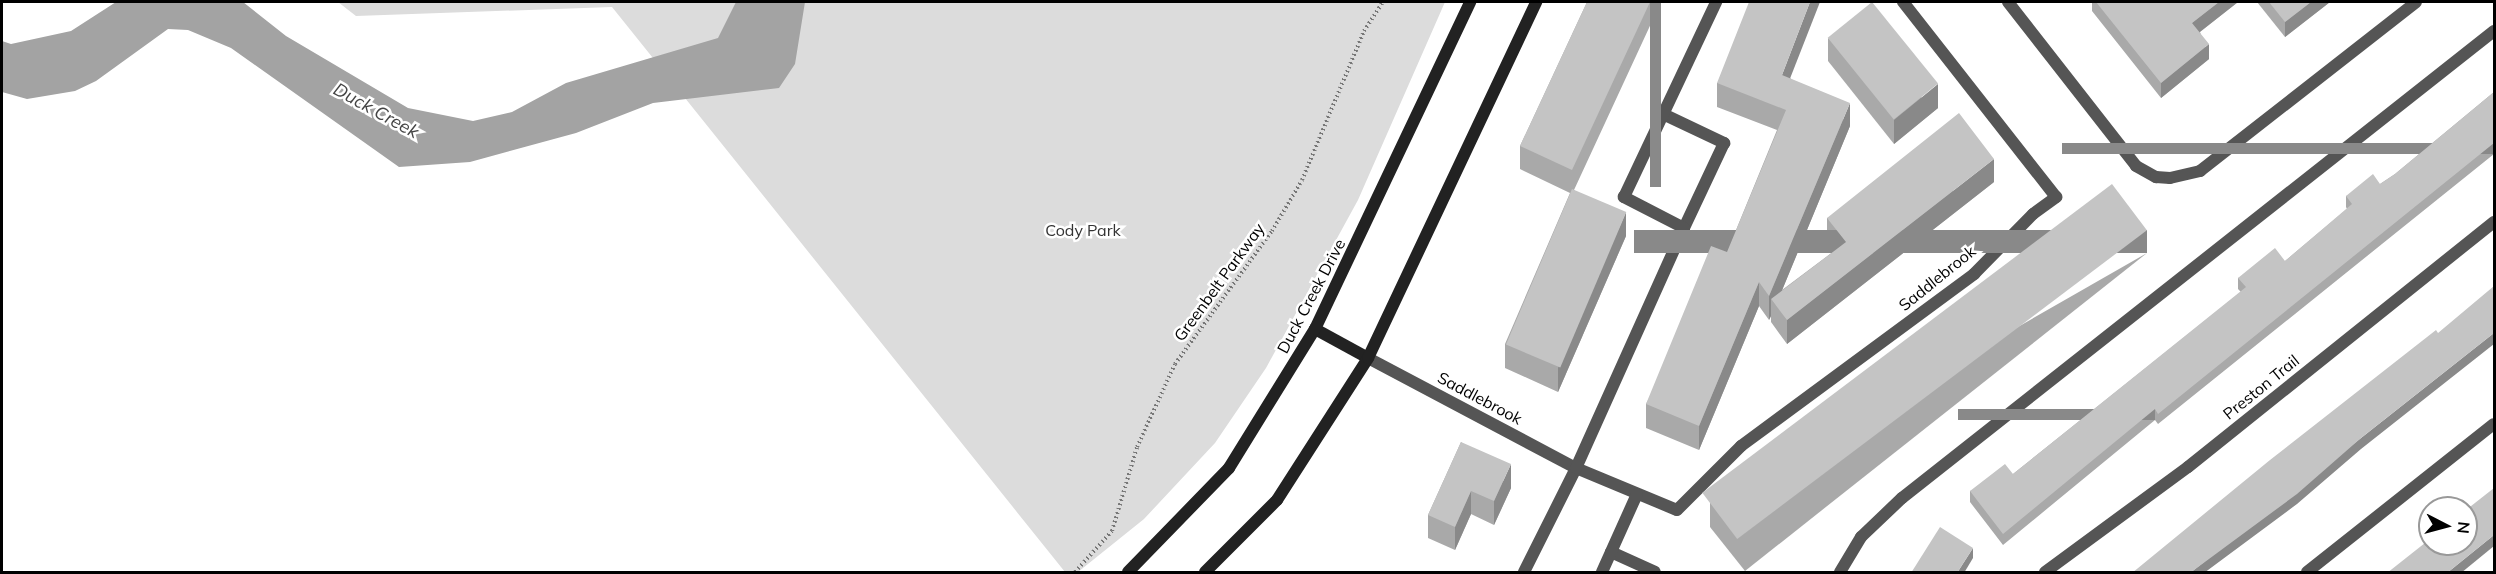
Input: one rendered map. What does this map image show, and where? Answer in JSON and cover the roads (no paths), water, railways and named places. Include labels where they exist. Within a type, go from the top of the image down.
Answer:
[{"type":"main road","name":"Duck Creek Drive","points":[[1128,573],[1228,468],[1315,329],[1470,2]]},
{"type":"main road","points":[[1205,573],[1277,500],[1368,358],[1536,2]]},
{"type":"main road","points":[[1315,329],[1368,358]]},
{"type":"street","points":[[1684,228],[1624,198],[1716,2]]},
{"type":"street","name":"Saddlebrook","points":[[1368,358],[1576,468],[1677,510],[1742,446],[1974,274],[2033,214],[2056,197],[1903,2]]},
{"type":"street","points":[[2008,2],[2136,166],[2156,177],[2170,178],[2200,171],[2416,2]]},
{"type":"street","points":[[1840,573],[1861,537],[1902,498],[2494,31]]},
{"type":"street","points":[[1524,573],[1576,468],[1724,143],[1663,114]]},
{"type":"street","name":"Preston Trail","points":[[2045,573],[2188,467],[2494,222]]},
{"type":"street","points":[[2307,573],[2494,424]]},
{"type":"street","points":[[1602,573],[1637,494]]},
{"type":"street","points":[[1611,552],[1655,573]]},
{"type":"water","name":"Duck Creek","points":[[116,2],[243,2],[286,36],[408,108],[473,121],[512,112],[566,83],[718,38],[736,2],[805,2],[795,64],[779,88],[653,103],[576,133],[470,162],[399,167],[231,48],[188,30],[168,29],[96,81],[75,91],[27,99],[2,92],[2,41],[11,44],[71,31]]},
{"type":"park label","name":"Cody Park","points":[[1083,230]]}]
